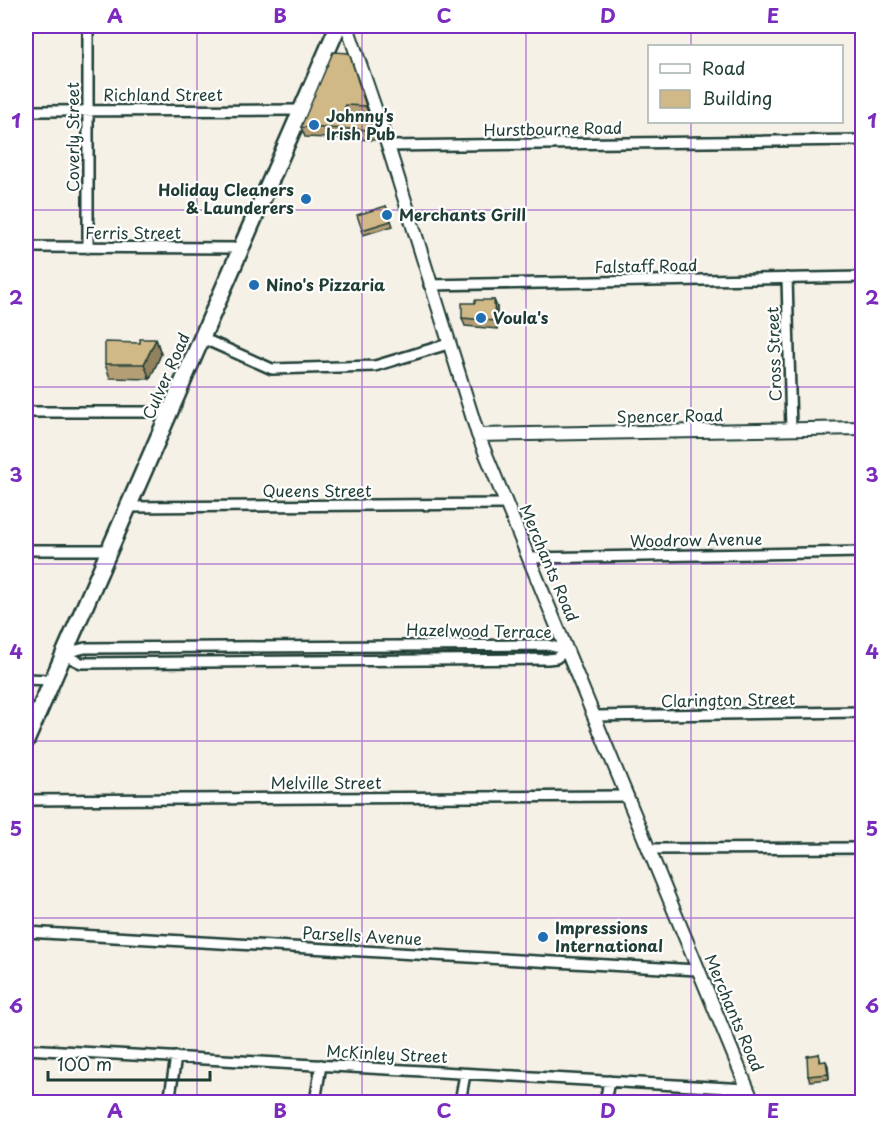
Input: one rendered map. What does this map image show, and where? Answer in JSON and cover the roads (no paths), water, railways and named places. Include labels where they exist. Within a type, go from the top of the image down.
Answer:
[{"type":"main road","name":"Culver Road","points":[[26,741],[338,26]]},
{"type":"street","name":"Coverly Street","points":[[88,26],[88,248]]},
{"type":"street","name":"Merchants Road","points":[[346,26],[388,146],[429,285],[478,435],[753,1102]]},
{"type":"street","name":"Richland Street","points":[[26,111],[301,110]]},
{"type":"street","name":"Hurstbourne Road","points":[[388,146],[862,140]]},
{"type":"street","name":"Ferris Street","points":[[26,247],[241,248]]},
{"type":"street","name":"Falstaff Road","points":[[429,285],[862,277]]},
{"type":"street","name":"Cross Street","points":[[787,278],[791,430]]},
{"type":"street","points":[[202,338],[272,369],[375,366],[448,344]]},
{"type":"street","points":[[26,412],[169,412]]},
{"type":"street","name":"Spencer Road","points":[[478,435],[862,428]]},
{"type":"street","name":"Queens Street","points":[[127,507],[506,504]]},
{"type":"street","points":[[26,550],[109,550]]},
{"type":"street","name":"Woodrow Avenue","points":[[530,558],[862,552]]},
{"type":"street","name":"Hazelwood Terrace","points":[[62,654],[85,648],[547,645],[567,650]]},
{"type":"street","name":"Hazelwood Terrace","points":[[62,654],[81,663],[536,659],[556,657],[567,650]]},
{"type":"street","points":[[26,680],[51,680]]},
{"type":"street","name":"Clarington Street","points":[[595,716],[862,712]]},
{"type":"street","name":"Melville Street","points":[[26,800],[628,796]]},
{"type":"street","points":[[649,849],[862,848]]},
{"type":"street","name":"Parsells Avenue","points":[[26,932],[697,970]]},
{"type":"street","name":"McKinley Street","points":[[26,1049],[747,1089]]},
{"type":"street","points":[[169,1102],[176,1057]]},
{"type":"street","points":[[315,1102],[321,1065]]},
{"type":"street","points":[[460,1102],[465,1074]]},
{"type":"street","points":[[605,1102],[609,1081]]},
{"type":"place","name":"Johnny’s Irish Pub","points":[[314,125]]},
{"type":"place","name":"Holiday Cleaners & Launderers","points":[[306,199]]},
{"type":"place","name":"Merchants Grill","points":[[387,215]]},
{"type":"place","name":"Nino's Pizzaria","points":[[254,285]]},
{"type":"place","name":"Voula's","points":[[481,318]]},
{"type":"place","name":"Impressions International","points":[[543,937]]}]
